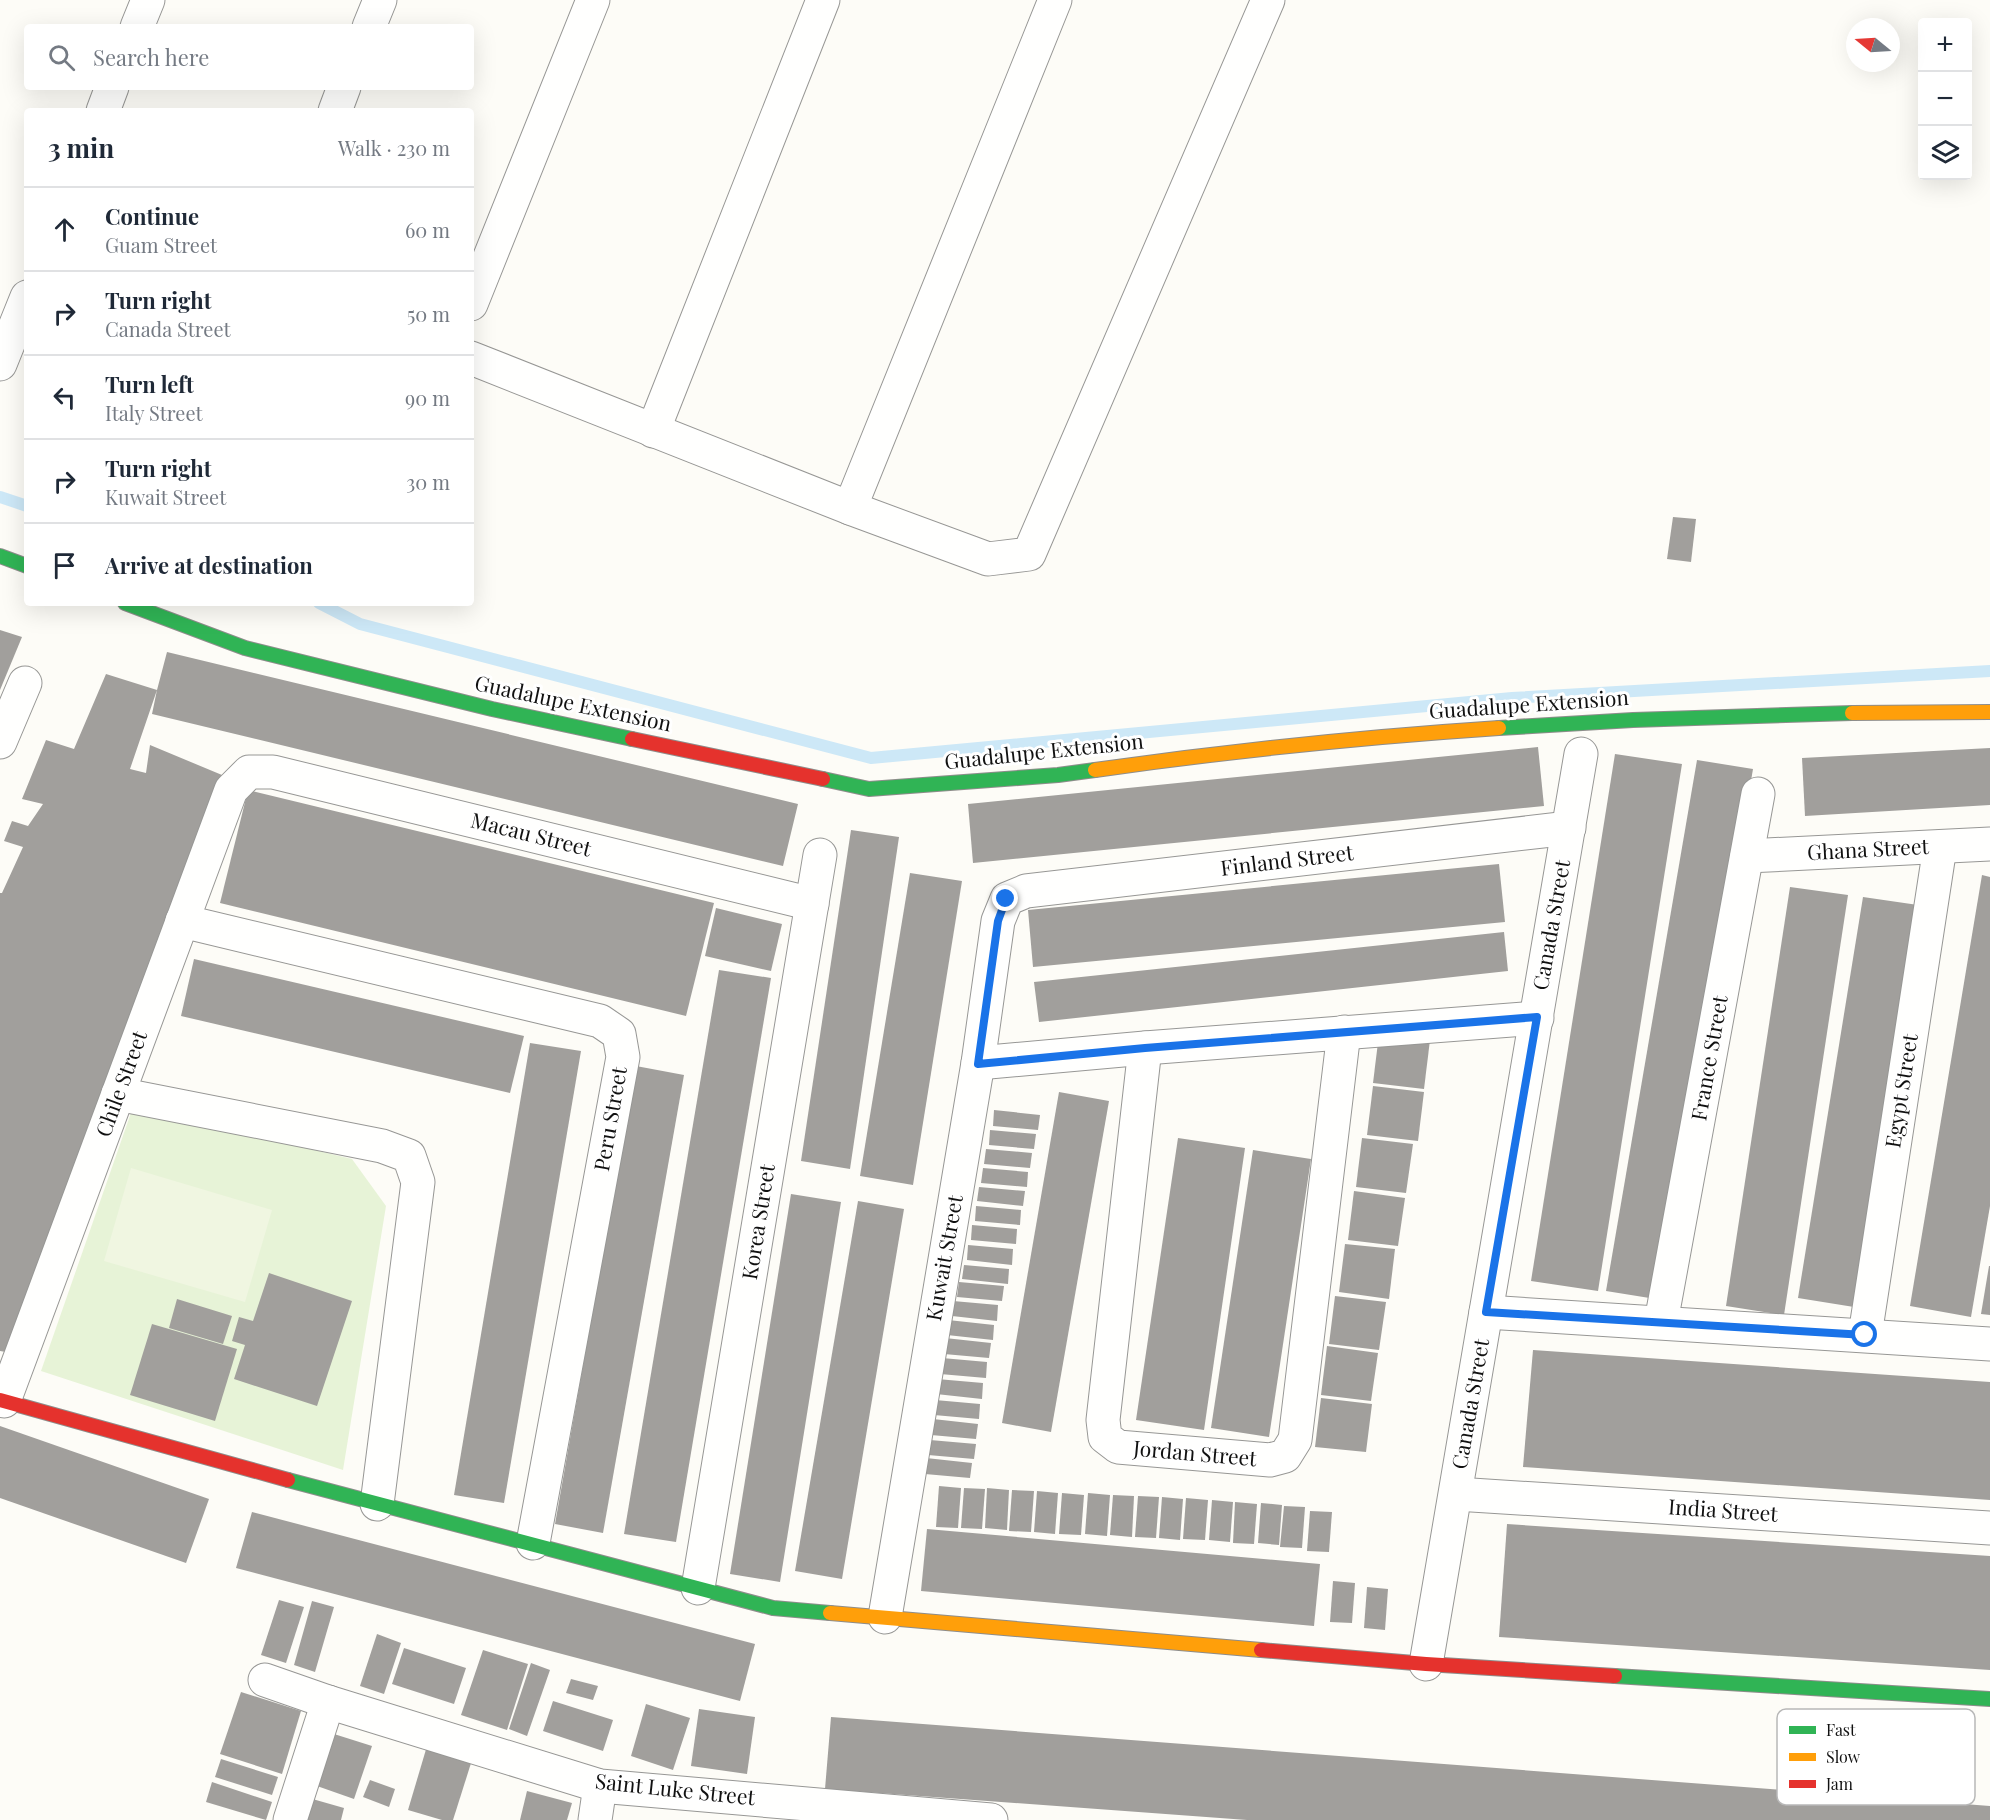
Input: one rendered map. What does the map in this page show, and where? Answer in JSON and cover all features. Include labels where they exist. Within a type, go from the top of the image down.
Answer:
[{"type":"street","points":[[138,24],[148,0]]},
{"type":"street","points":[[370,24],[380,0]]},
{"type":"street","points":[[474,297],[593,0]]},
{"type":"street","points":[[653,431],[824,0]]},
{"type":"street","points":[[850,508],[1055,0]]},
{"type":"street","points":[[474,359],[850,508],[988,559],[1029,554],[1268,0]]},
{"type":"street","points":[[104,108],[111,90]]},
{"type":"street","points":[[335,108],[343,90]]},
{"type":"street","points":[[0,364],[24,304]]},
{"type":"street","points":[[0,556],[24,565]]},
{"type":"street","name":"Guadalupe Extension","points":[[133,606],[244,648],[492,709],[869,789],[1058,775],[1231,751],[1388,735],[1643,719],[1795,714],[1990,712]]},
{"type":"street","points":[[0,742],[24,683]]},
{"type":"street","name":"Canada Street","points":[[1426,1664],[1581,754]]},
{"type":"street","name":"Macau Street","points":[[249,772],[273,772],[812,904]]},
{"type":"street","name":"Chile Street","points":[[2,1401],[231,790],[249,772]]},
{"type":"street","name":"France Street","points":[[1661,1322],[1758,794]]},
{"type":"street","name":"Finland Street","points":[[1006,899],[1026,891],[1569,828]]},
{"type":"street","name":"Ghana Street","points":[[1747,856],[1990,844]]},
{"type":"street","name":"Egypt Street","points":[[1865,1335],[1940,847]]},
{"type":"street","name":"Korea Street","points":[[698,1588],[820,855]]},
{"type":"street","name":"Kuwait Street","points":[[885,1617],[978,1064],[998,921],[1006,899]]},
{"type":"street","name":"Peru Street","points":[[182,921],[600,1021],[619,1034],[623,1057],[533,1543]]},
{"type":"street","points":[[978,1064],[1145,1048],[1537,1017]]},
{"type":"street","name":"Jordan Street","points":[[1145,1048],[1103,1420],[1105,1437],[1118,1447],[1270,1460],[1285,1456],[1295,1440],[1344,1032]]},
{"type":"street","points":[[118,1094],[382,1146],[409,1156],[418,1182],[377,1504]]},
{"type":"street","points":[[1486,1312],[1990,1344]]},
{"type":"street","points":[[2,1401],[377,1504],[533,1543],[773,1608],[1426,1664],[1990,1699]]},
{"type":"street","name":"India Street","points":[[1455,1494],[1990,1528]]},
{"type":"street","name":"Saint Luke Street","points":[[265,1680],[328,1702],[600,1786],[763,1810],[991,1820]]},
{"type":"street","points":[[290,1820],[328,1702]]},
{"type":"street","points":[[595,1820],[600,1786]]},
{"type":"green space","points":[[133,1107],[352,1159],[386,1206],[343,1470],[41,1371]]},
{"type":"green space","points":[[131,1168],[272,1210],[245,1302],[104,1261]]},
{"type":"building","points":[[1673,517],[1696,519],[1691,562],[1667,559]]},
{"type":"building","points":[[0,630],[22,637],[0,690]]},
{"type":"building","points":[[167,652],[798,804],[783,866],[152,714]]},
{"type":"building","points":[[106,674],[157,690],[130,769],[146,773],[150,745],[222,775],[6,1352],[0,1351],[0,893],[23,847],[4,841],[12,821],[28,826],[43,804],[22,799],[46,740],[74,749]]},
{"type":"building","points":[[1538,747],[1544,806],[973,863],[968,804]]},
{"type":"building","points":[[1990,748],[1990,805],[1805,816],[1802,758]]},
{"type":"building","points":[[1615,754],[1682,764],[1598,1291],[1531,1281]]},
{"type":"building","points":[[1697,760],[1753,769],[1662,1300],[1606,1291]]},
{"type":"building","points":[[248,790],[714,903],[686,1016],[220,903]]},
{"type":"building","points":[[851,830],[899,837],[850,1169],[801,1161]]},
{"type":"building","points":[[1499,864],[1505,922],[1033,967],[1028,910]]},
{"type":"building","points":[[910,873],[962,881],[913,1185],[860,1176]]},
{"type":"building","points":[[1982,875],[1990,877],[1990,1206],[1971,1317],[1910,1306]]},
{"type":"building","points":[[1790,887],[1848,895],[1784,1315],[1726,1306]]},
{"type":"building","points":[[1863,897],[1918,905],[1854,1307],[1798,1298]]},
{"type":"building","points":[[716,908],[782,924],[771,971],[705,956]]},
{"type":"building","points":[[1504,932],[1508,971],[1039,1022],[1034,982]]},
{"type":"building","points":[[194,959],[524,1036],[510,1093],[181,1016]]},
{"type":"building","points":[[719,970],[771,978],[676,1542],[624,1534]]},
{"type":"building","points":[[1379,1034],[1430,1040],[1424,1089],[1373,1083]]},
{"type":"building","points":[[530,1043],[581,1051],[504,1503],[454,1495]]},
{"type":"building","points":[[636,1066],[684,1075],[603,1533],[555,1524]]},
{"type":"building","points":[[1373,1086],[1424,1092],[1418,1141],[1367,1135]]},
{"type":"building","points":[[1059,1092],[1109,1101],[1051,1432],[1002,1423]]},
{"type":"building","points":[[994,1110],[1040,1115],[1038,1130],[993,1126]]},
{"type":"building","points":[[990,1130],[1036,1134],[1034,1149],[989,1145]]},
{"type":"building","points":[[1178,1138],[1245,1148],[1204,1430],[1136,1420]]},
{"type":"building","points":[[1362,1138],[1413,1144],[1406,1193],[1356,1187]]},
{"type":"building","points":[[986,1149],[1032,1153],[1030,1168],[984,1164]]},
{"type":"building","points":[[1253,1150],[1311,1159],[1269,1437],[1211,1428]]},
{"type":"building","points":[[983,1168],[1028,1172],[1027,1187],[981,1183]]},
{"type":"building","points":[[979,1187],[1025,1191],[1023,1206],[977,1201]]},
{"type":"building","points":[[1354,1191],[1405,1198],[1398,1246],[1348,1240]]},
{"type":"building","points":[[791,1194],[841,1202],[780,1582],[730,1574]]},
{"type":"building","points":[[858,1201],[904,1209],[842,1579],[795,1571]]},
{"type":"building","points":[[976,1206],[1021,1210],[1020,1225],[975,1221]]},
{"type":"building","points":[[972,1225],[1017,1229],[1016,1244],[971,1240]]},
{"type":"building","points":[[1345,1244],[1395,1249],[1389,1299],[1339,1292]]},
{"type":"building","points":[[968,1245],[1013,1249],[1012,1265],[967,1260]]},
{"type":"building","points":[[964,1265],[1009,1269],[1008,1284],[962,1279]]},
{"type":"building","points":[[1990,1266],[1990,1315],[1981,1314]]},
{"type":"building","points":[[269,1273],[352,1301],[317,1406],[234,1379],[245,1345],[232,1341],[239,1317],[253,1321]]},
{"type":"building","points":[[959,1282],[1004,1286],[1002,1301],[957,1297]]},
{"type":"building","points":[[1335,1296],[1386,1302],[1379,1350],[1329,1344]]},
{"type":"building","points":[[177,1299],[232,1316],[223,1344],[169,1328]]},
{"type":"building","points":[[953,1301],[998,1305],[997,1321],[952,1316]]},
{"type":"building","points":[[948,1320],[994,1325],[993,1340],[947,1335]]},
{"type":"building","points":[[152,1324],[237,1349],[215,1421],[130,1395]]},
{"type":"building","points":[[945,1338],[991,1343],[989,1358],[944,1354]]},
{"type":"building","points":[[1327,1346],[1378,1353],[1371,1401],[1321,1395]]},
{"type":"building","points":[[1533,1350],[1990,1382],[1990,1500],[1523,1467]]},
{"type":"building","points":[[942,1358],[987,1362],[986,1378],[940,1374]]},
{"type":"building","points":[[937,1379],[983,1383],[982,1399],[936,1394]]},
{"type":"building","points":[[1321,1398],[1372,1404],[1366,1452],[1315,1447]]},
{"type":"building","points":[[935,1400],[980,1404],[979,1419],[934,1415]]},
{"type":"building","points":[[933,1419],[978,1424],[976,1439],[931,1435]]},
{"type":"building","points":[[0,1426],[209,1499],[186,1563],[0,1498]]},
{"type":"building","points":[[930,1440],[976,1444],[974,1459],[928,1455]]},
{"type":"building","points":[[926,1458],[972,1463],[970,1478],[925,1474]]},
{"type":"building","points":[[939,1486],[961,1488],[958,1528],[936,1527]]},
{"type":"building","points":[[964,1488],[985,1489],[982,1529],[961,1528]]},
{"type":"building","points":[[987,1488],[1009,1490],[1007,1530],[985,1528]]},
{"type":"building","points":[[1012,1490],[1034,1491],[1031,1532],[1009,1531]]},
{"type":"building","points":[[1037,1491],[1058,1493],[1055,1534],[1034,1532]]},
{"type":"building","points":[[1062,1493],[1084,1495],[1081,1535],[1059,1534]]},
{"type":"building","points":[[1088,1493],[1110,1495],[1107,1536],[1085,1534]]},
{"type":"building","points":[[1113,1495],[1134,1496],[1132,1537],[1110,1535]]},
{"type":"building","points":[[1138,1496],[1159,1497],[1156,1538],[1135,1537]]},
{"type":"building","points":[[1162,1497],[1183,1499],[1180,1540],[1159,1538]]},
{"type":"building","points":[[1186,1498],[1208,1500],[1205,1540],[1183,1539]]},
{"type":"building","points":[[1212,1500],[1233,1502],[1230,1542],[1209,1540]]},
{"type":"building","points":[[1235,1502],[1257,1504],[1254,1544],[1233,1543]]},
{"type":"building","points":[[1261,1503],[1282,1505],[1279,1545],[1258,1543]]},
{"type":"building","points":[[1284,1506],[1305,1507],[1302,1548],[1280,1547]]},
{"type":"building","points":[[1310,1511],[1332,1512],[1329,1552],[1307,1551]]},
{"type":"building","points":[[252,1512],[755,1644],[740,1701],[236,1568]]},
{"type":"building","points":[[1507,1524],[1990,1556],[1990,1670],[1499,1637]]},
{"type":"building","points":[[927,1529],[1320,1564],[1314,1626],[921,1591]]},
{"type":"building","points":[[1333,1581],[1355,1583],[1352,1623],[1330,1622]]},
{"type":"building","points":[[1367,1587],[1388,1589],[1385,1630],[1364,1628]]},
{"type":"building","points":[[279,1600],[304,1607],[286,1663],[261,1655]]},
{"type":"building","points":[[312,1601],[334,1607],[315,1672],[294,1665]]},
{"type":"building","points":[[377,1634],[401,1643],[384,1694],[360,1686]]},
{"type":"building","points":[[404,1648],[466,1668],[454,1704],[392,1684]]},
{"type":"building","points":[[483,1650],[528,1664],[507,1730],[461,1715]]},
{"type":"building","points":[[531,1663],[550,1670],[527,1736],[509,1729]]},
{"type":"building","points":[[571,1679],[598,1686],[593,1700],[566,1693]]},
{"type":"building","points":[[241,1692],[301,1711],[282,1774],[220,1754]]},
{"type":"building","points":[[553,1701],[613,1720],[603,1751],[543,1731]]},
{"type":"building","points":[[646,1704],[690,1718],[673,1770],[631,1756]]},
{"type":"building","points":[[699,1709],[755,1717],[747,1774],[691,1766]]},
{"type":"building","points":[[831,1717],[1777,1790],[1777,1805],[1990,1806],[1990,1820],[1247,1820],[825,1789]]},
{"type":"building","points":[[334,1734],[372,1746],[354,1799],[317,1786]]},
{"type":"building","points":[[427,1746],[472,1760],[453,1820],[442,1820],[408,1810]]},
{"type":"building","points":[[221,1759],[278,1777],[272,1795],[215,1777]]},
{"type":"building","points":[[370,1780],[395,1789],[389,1807],[363,1797]]},
{"type":"building","points":[[212,1782],[272,1802],[266,1820],[206,1802]]},
{"type":"building","points":[[527,1791],[572,1803],[567,1820],[520,1820]]},
{"type":"building","points":[[309,1798],[344,1808],[341,1820],[304,1820]]},
{"type":"waterway","points":[[0,497],[24,505]]},
{"type":"waterway","points":[[325,606],[360,624],[871,758],[1512,698],[1990,671]]},
{"type":"traffic: fast","points":[[0,556],[24,565]]},
{"type":"traffic: fast","points":[[133,606],[245,648],[492,709],[632,739]]},
{"type":"traffic: fast","points":[[1499,728],[1633,720],[1852,713]]},
{"type":"traffic: fast","points":[[823,779],[869,789],[1058,775],[1095,770]]},
{"type":"traffic: fast","points":[[288,1480],[773,1608],[830,1613]]},
{"type":"traffic: fast","points":[[1615,1676],[1990,1699]]},
{"type":"traffic: slow","points":[[1852,713],[1990,712]]},
{"type":"traffic: slow","points":[[1095,770],[1296,745],[1499,728]]},
{"type":"traffic: slow","points":[[830,1613],[1261,1650]]},
{"type":"traffic: jam","points":[[632,739],[823,779]]},
{"type":"traffic: jam","points":[[0,1400],[288,1480]]},
{"type":"traffic: jam","points":[[1261,1650],[1426,1664],[1615,1676]]},
{"type":"route","points":[[1006,899],[998,921],[978,1064],[1145,1048],[1537,1017],[1486,1312],[1865,1335]]}]
